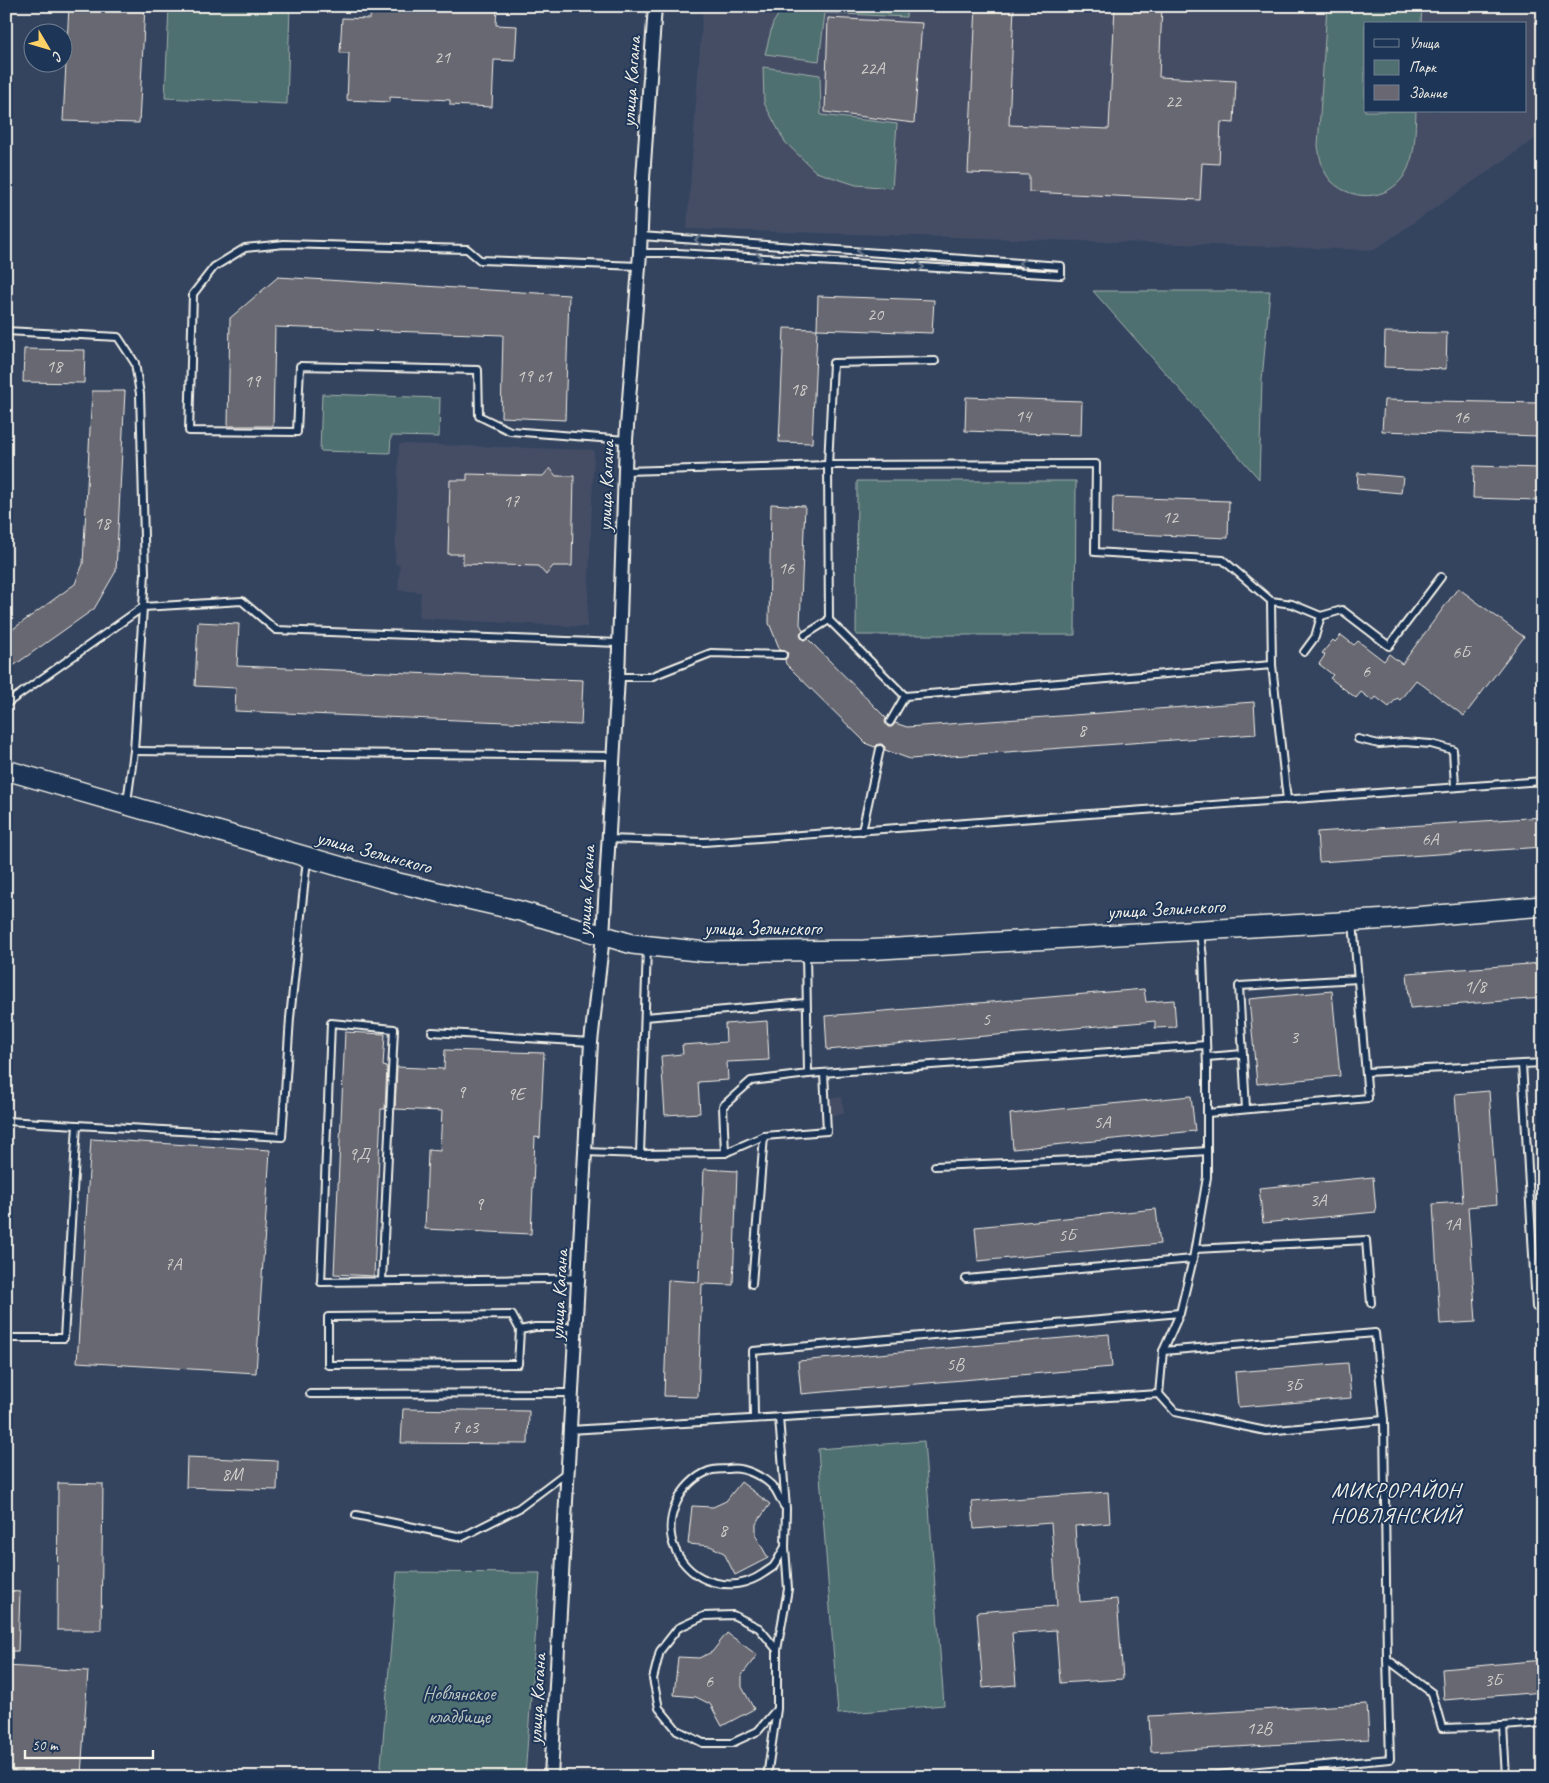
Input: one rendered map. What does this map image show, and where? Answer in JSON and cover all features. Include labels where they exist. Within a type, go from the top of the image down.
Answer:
[{"type":"street","name":"улица Кагана","points":[[551,1777],[591,1042],[603,936],[607,839],[618,677],[626,440],[655,6]]},
{"type":"street","name":"улица Зелинского","points":[[6,770],[307,858],[394,882],[520,911],[632,944],[721,953],[874,949],[1353,921],[1543,906]]},
{"type":"lane","points":[[640,252],[1061,275],[1062,266],[641,236]]},
{"type":"lane","points":[[626,440],[510,431],[479,416],[478,370],[300,366],[297,432],[189,431],[193,294],[214,267],[245,248],[284,244],[467,249],[480,260],[639,266]]},
{"type":"lane","points":[[6,331],[118,336],[135,363],[140,394],[146,573],[134,751],[127,806]]},
{"type":"lane","points":[[935,360],[833,363],[828,465],[829,620],[905,696],[1272,665]]},
{"type":"lane","points":[[625,471],[828,465],[1096,464],[1095,552],[1223,560],[1271,601],[1292,604],[1321,616],[1342,610],[1388,646],[1441,577]]},
{"type":"lane","points":[[6,704],[143,607],[242,601],[276,630],[619,643]]},
{"type":"lane","points":[[1271,601],[1272,665],[1287,800]]},
{"type":"lane","points":[[1304,652],[1315,637],[1321,616]]},
{"type":"lane","points":[[806,635],[829,620]]},
{"type":"lane","points":[[618,677],[650,677],[711,653],[782,655]]},
{"type":"lane","points":[[890,722],[905,696]]},
{"type":"lane","points":[[1358,739],[1380,744],[1404,742],[1431,744],[1454,750],[1455,787]]},
{"type":"lane","points":[[862,831],[880,748]]},
{"type":"lane","points":[[134,751],[613,756]]},
{"type":"lane","points":[[607,839],[704,842],[1543,781]]},
{"type":"lane","points":[[6,1121],[282,1137],[290,1018],[307,858]]},
{"type":"lane","points":[[1207,1112],[1368,1098],[1353,921]]},
{"type":"lane","points":[[1200,930],[1207,1057],[1207,1177],[1195,1250],[1180,1313],[1163,1351],[1159,1394],[1175,1412],[1266,1431],[1384,1420]]},
{"type":"lane","points":[[640,1154],[647,945]]},
{"type":"lane","points":[[806,951],[808,1074]]},
{"type":"lane","points":[[1246,1109],[1239,986],[1358,979]]},
{"type":"lane","points":[[645,1017],[806,1003]]},
{"type":"lane","points":[[382,1281],[394,1029],[331,1023],[321,1282],[578,1278]]},
{"type":"lane","points":[[432,1032],[591,1042]]},
{"type":"lane","points":[[725,1153],[723,1106],[751,1081],[808,1074],[1206,1045]]},
{"type":"lane","points":[[1207,1057],[1243,1054]]},
{"type":"lane","points":[[1366,1072],[1543,1063]]},
{"type":"lane","points":[[1522,1064],[1536,1307]]},
{"type":"lane","points":[[585,1152],[640,1154],[725,1153],[764,1136],[827,1131],[824,1073]]},
{"type":"lane","points":[[6,1338],[64,1338],[77,1125]]},
{"type":"lane","points":[[752,1284],[764,1136]]},
{"type":"lane","points":[[935,1166],[1207,1151]]},
{"type":"lane","points":[[1195,1250],[1366,1240],[1371,1303]]},
{"type":"lane","points":[[966,1279],[1193,1259]]},
{"type":"lane","points":[[754,1418],[753,1351],[1180,1313]]},
{"type":"lane","points":[[512,1314],[520,1330],[518,1364],[328,1365],[328,1317],[512,1314]]},
{"type":"lane","points":[[520,1330],[576,1327]]},
{"type":"lane","points":[[1163,1351],[1375,1333],[1384,1420],[1386,1659],[1390,1759],[1195,1777]]},
{"type":"lane","points":[[310,1394],[572,1393]]},
{"type":"lane","points":[[570,1430],[1159,1394]]},
{"type":"lane","points":[[766,1777],[777,1709],[777,1650],[788,1589],[785,1547],[786,1509],[779,1417]]},
{"type":"lane","points":[[785,1547],[772,1567],[753,1581],[730,1586],[707,1582],[688,1568],[674,1549],[670,1526],[676,1503],[690,1484],[710,1471],[733,1468],[756,1474],[774,1488],[786,1509]]},
{"type":"lane","points":[[356,1515],[462,1536],[519,1508],[568,1472]]},
{"type":"lane","points":[[777,1650],[759,1628],[733,1615],[704,1616],[678,1628],[660,1651],[653,1679],[659,1708],[677,1730],[703,1743],[732,1743],[758,1731],[777,1709]]},
{"type":"lane","points":[[1386,1659],[1432,1693],[1442,1728],[1543,1723]]},
{"type":"lane","points":[[1503,1726],[1506,1777]]},
{"type":"lane","points":[[688,1777],[709,1774],[720,1777]]},
{"type":"shaded area","points":[[703,6],[1540,6],[1535,139],[1374,250],[687,229]]},
{"type":"shaded area","points":[[399,444],[594,450],[587,627],[419,618],[421,592],[398,590],[400,565],[395,564]]},
{"type":"shaded area","points":[[842,1097],[844,1114],[831,1115],[829,1099]]},
{"type":"green space","points":[[169,6],[290,6],[287,104],[165,98]]},
{"type":"green space","points":[[784,6],[907,6],[906,17],[825,13],[819,61],[765,54],[773,23]]},
{"type":"green space","points":[[1327,6],[1422,6],[1421,22],[1364,22],[1364,112],[1416,112],[1415,140],[1411,161],[1402,179],[1394,187],[1384,192],[1373,195],[1351,193],[1340,188],[1325,173],[1318,146]]},
{"type":"green space","points":[[763,67],[820,75],[821,115],[897,124],[892,188],[856,185],[816,172],[785,142],[764,103]]},
{"type":"green space","points":[[1093,291],[1270,291],[1262,380],[1259,479]]},
{"type":"green space","points":[[322,394],[440,398],[439,437],[391,436],[390,453],[320,451]]},
{"type":"green space","points":[[857,481],[1076,481],[1075,635],[856,635]]},
{"type":"green space","points":[[924,1441],[944,1705],[838,1714],[818,1449]]},
{"type":"green space","name":"Новлянское кладбище","points":[[397,1572],[540,1573],[525,1777],[380,1777]]},
{"type":"building","points":[[69,6],[145,6],[139,123],[63,121],[66,72],[72,72],[72,22],[68,22]]},
{"type":"building","points":[[371,6],[497,6],[496,25],[517,26],[515,61],[494,60],[492,107],[450,105],[450,100],[390,97],[390,102],[347,100],[349,53],[340,53],[342,18],[370,19]]},
{"type":"building","points":[[976,6],[1014,6],[1009,125],[1109,129],[1115,6],[1162,6],[1159,77],[1236,81],[1234,123],[1221,122],[1219,164],[1202,163],[1200,200],[1029,192],[1029,175],[968,173]]},
{"type":"building","points":[[828,18],[922,23],[914,123],[825,112]]},
{"type":"building","points":[[278,277],[569,295],[565,420],[501,417],[503,335],[275,327],[273,426],[228,426],[230,318]]},
{"type":"building","points":[[818,296],[934,300],[932,333],[817,329]]},
{"type":"building","points":[[784,328],[817,329],[812,443],[779,442]]},
{"type":"building","points":[[1385,332],[1447,333],[1446,369],[1384,367]]},
{"type":"building","points":[[24,349],[85,350],[84,383],[23,382]]},
{"type":"building","points":[[92,391],[125,391],[116,571],[94,609],[6,671],[6,634],[75,584],[83,564]]},
{"type":"building","points":[[966,397],[1082,401],[1081,435],[965,431]]},
{"type":"building","points":[[1384,400],[1539,403],[1538,436],[1382,431]]},
{"type":"building","points":[[1474,466],[1539,468],[1538,500],[1473,498]]},
{"type":"building","points":[[550,468],[556,476],[574,476],[572,566],[553,566],[546,575],[538,566],[463,564],[463,554],[448,554],[450,480],[467,480],[467,474],[543,476]]},
{"type":"building","points":[[1358,473],[1403,477],[1401,493],[1357,489]]},
{"type":"building","points":[[1113,497],[1229,501],[1228,538],[1112,533]]},
{"type":"building","points":[[771,504],[805,506],[800,624],[803,630],[800,633],[801,637],[803,640],[808,639],[886,718],[885,722],[888,727],[892,727],[895,723],[907,727],[1254,702],[1256,734],[910,759],[885,750],[882,744],[878,744],[875,747],[867,744],[786,664],[785,660],[788,653],[780,650],[769,623]]},
{"type":"building","points":[[1458,588],[1524,637],[1464,716],[1416,680],[1400,700],[1397,698],[1389,707],[1376,697],[1373,701],[1361,692],[1356,698],[1330,678],[1333,675],[1319,664],[1325,655],[1322,653],[1333,640],[1335,642],[1341,635],[1354,645],[1358,641],[1384,661],[1389,654],[1402,664]]},
{"type":"building","points":[[198,622],[239,624],[237,666],[583,680],[581,725],[235,711],[236,688],[195,686]]},
{"type":"building","points":[[1543,817],[1543,847],[1319,862],[1317,832]]},
{"type":"building","points":[[1543,963],[1543,998],[1410,1008],[1407,973]]},
{"type":"building","points":[[1144,989],[1146,1002],[1174,1000],[1176,1027],[1155,1028],[1155,1021],[827,1050],[825,1016]]},
{"type":"building","points":[[1332,991],[1340,1076],[1257,1084],[1249,999]]},
{"type":"building","points":[[767,1021],[769,1060],[727,1062],[728,1080],[698,1082],[700,1113],[665,1115],[661,1056],[683,1054],[682,1045],[726,1042],[725,1024]]},
{"type":"building","points":[[345,1032],[385,1034],[383,1066],[387,1067],[385,1109],[381,1109],[374,1276],[334,1274]]},
{"type":"building","points":[[445,1050],[544,1053],[540,1138],[535,1137],[531,1234],[425,1229],[428,1150],[440,1151],[442,1111],[395,1109],[397,1067],[444,1069]]},
{"type":"building","points":[[1489,1091],[1497,1204],[1468,1207],[1476,1322],[1440,1324],[1433,1204],[1463,1202],[1455,1094]]},
{"type":"building","points":[[1191,1096],[1195,1131],[1013,1149],[1010,1114]]},
{"type":"building","points":[[91,1139],[270,1150],[256,1373],[77,1362]]},
{"type":"building","points":[[704,1169],[737,1171],[733,1285],[702,1284],[698,1397],[664,1396],[668,1280],[699,1282]]},
{"type":"building","points":[[1373,1177],[1376,1212],[1263,1223],[1259,1188]]},
{"type":"building","points":[[1156,1209],[1160,1244],[978,1261],[975,1227]]},
{"type":"building","points":[[1109,1334],[1112,1367],[801,1394],[798,1361]]},
{"type":"building","points":[[1348,1363],[1351,1398],[1238,1407],[1235,1372]]},
{"type":"building","points":[[403,1409],[529,1411],[528,1444],[401,1443]]},
{"type":"building","points":[[187,1457],[278,1461],[277,1490],[186,1487]]},
{"type":"building","points":[[741,1482],[770,1504],[756,1524],[756,1536],[768,1558],[735,1575],[724,1553],[710,1546],[688,1544],[692,1506],[713,1507],[726,1501]]},
{"type":"building","points":[[58,1483],[103,1484],[101,1630],[57,1630]]},
{"type":"building","points":[[1108,1492],[1110,1523],[1075,1526],[1080,1602],[1117,1599],[1123,1679],[1060,1683],[1056,1630],[1012,1633],[1016,1685],[983,1688],[977,1612],[1057,1606],[1051,1523],[974,1529],[972,1502]]},
{"type":"building","points":[[6,1591],[20,1592],[18,1651],[6,1651]]},
{"type":"building","points":[[727,1633],[757,1655],[742,1675],[742,1687],[754,1709],[722,1726],[710,1704],[696,1697],[674,1695],[678,1657],[699,1658],[712,1652]]},
{"type":"building","points":[[1543,1660],[1543,1692],[1444,1700],[1442,1669]]},
{"type":"building","points":[[6,1666],[88,1671],[81,1775],[6,1771]]},
{"type":"building","points":[[1367,1704],[1369,1739],[1151,1752],[1149,1716]]},
{"type":"district","name":"МИКРОРАЙОН НОВЛЯНСКИЙ","points":[[1396,1502]]}]
